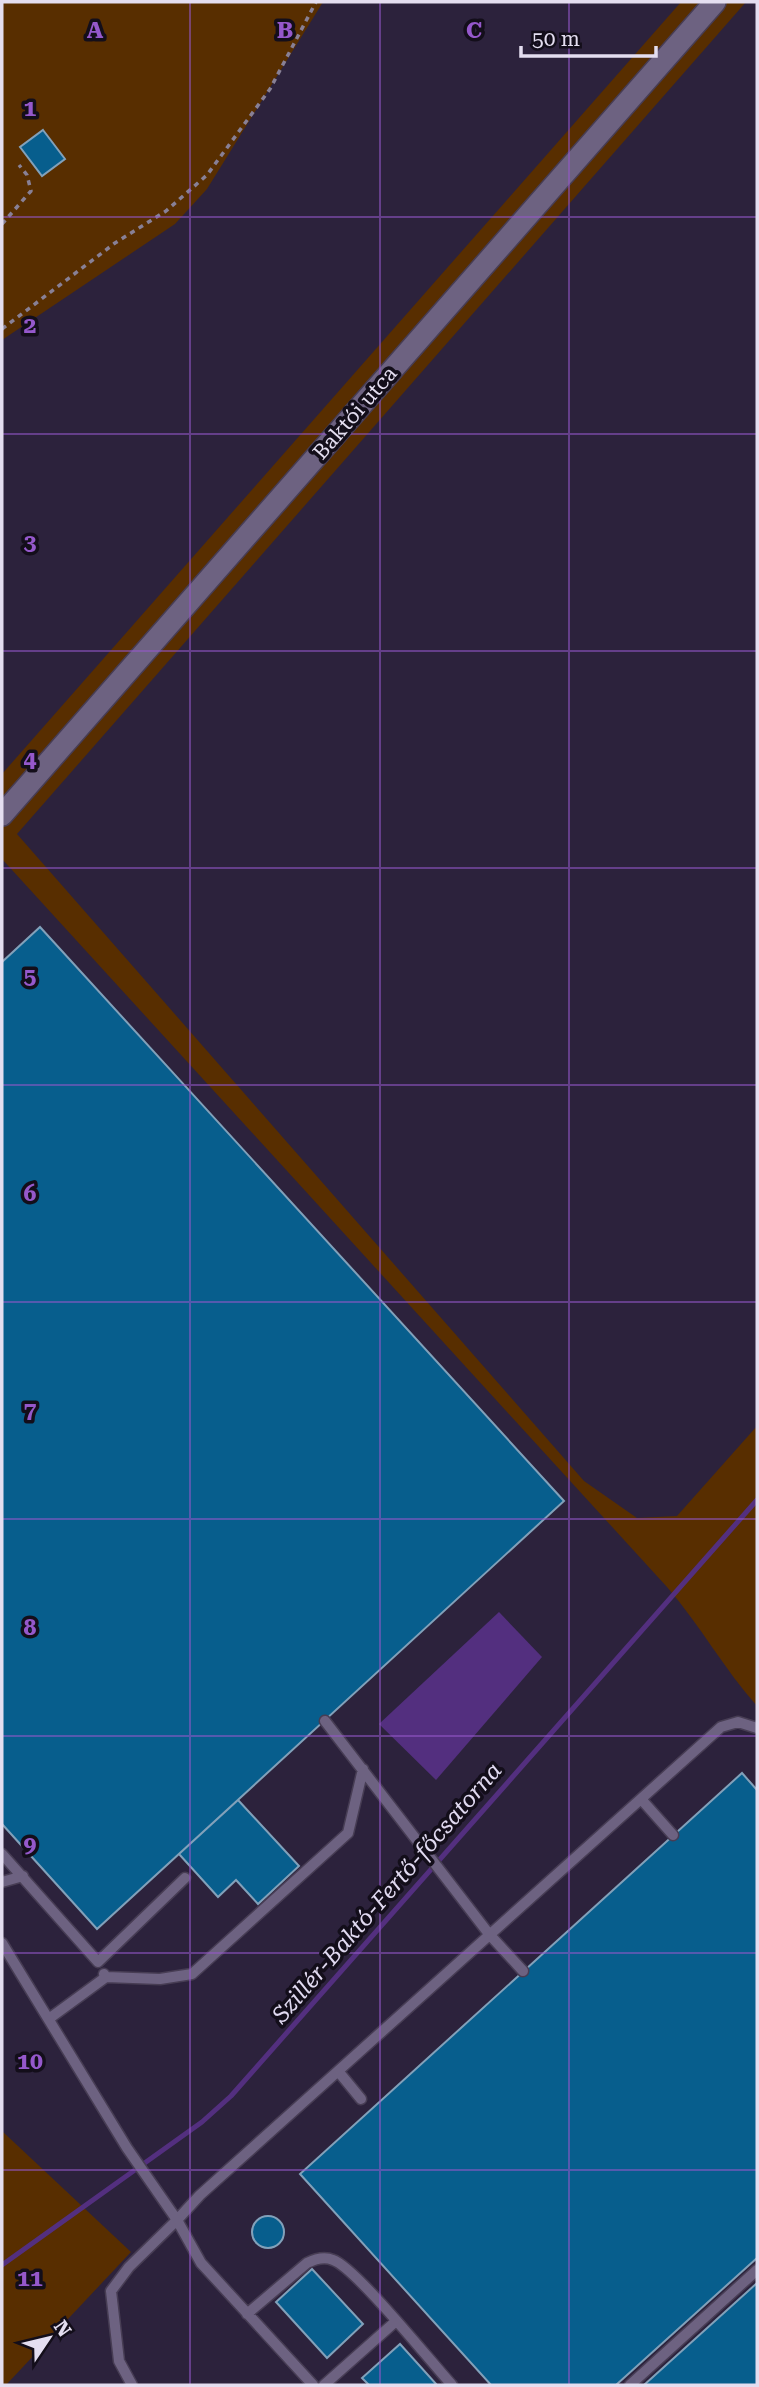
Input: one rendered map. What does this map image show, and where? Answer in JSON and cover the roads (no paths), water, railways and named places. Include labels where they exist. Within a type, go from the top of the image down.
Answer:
[{"type":"street","name":"Baktói utca","points":[[2,815],[712,6]]},
{"type":"lane","points":[[325,1721],[489,1934],[523,1971]]},
{"type":"lane","points":[[132,2385],[118,2361],[111,2291],[128,2267],[200,2195],[720,1727],[737,1722],[757,1728]]},
{"type":"lane","points":[[50,2018],[106,1977],[160,1979],[191,1974],[348,1833],[363,1769]]},
{"type":"lane","points":[[641,1799],[673,1835]]},
{"type":"lane","points":[[2,1854],[98,1962],[106,1977]]},
{"type":"lane","points":[[2,1882],[23,1876]]},
{"type":"lane","points":[[98,1962],[185,1878]]},
{"type":"lane","points":[[2,1943],[127,2148],[177,2220],[201,2263],[313,2385]]},
{"type":"lane","points":[[338,2071],[361,2099]]},
{"type":"lane","points":[[247,2314],[307,2263],[324,2258],[333,2260],[353,2275],[452,2385]]},
{"type":"lane","points":[[630,2385],[757,2270]]},
{"type":"lane","points":[[324,2385],[395,2322]]},
{"type":"waterway","name":"Szillér-Baktó-Fertő-főcsatorna","points":[[2,2265],[202,2122],[231,2096],[757,1500]]}]
